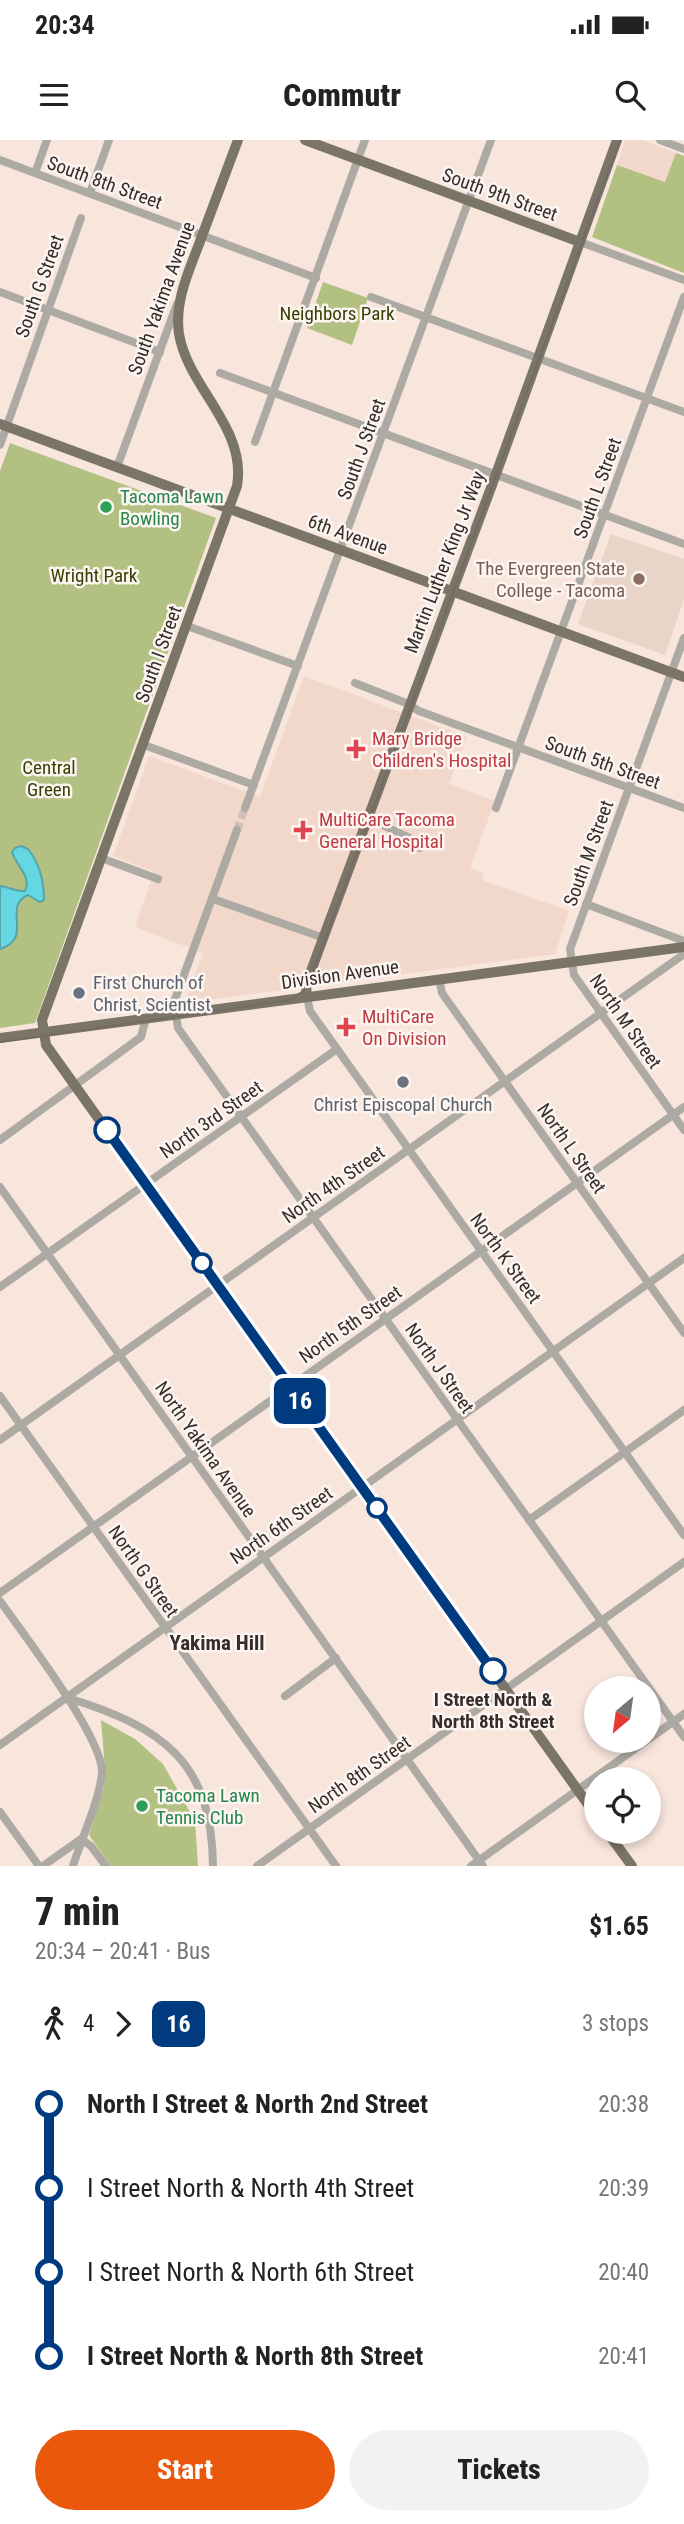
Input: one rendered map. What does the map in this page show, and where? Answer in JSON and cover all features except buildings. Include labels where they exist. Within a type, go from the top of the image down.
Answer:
[{"type":"main road","name":"South Yakima Avenue","points":[[183,288],[238,140]]},
{"type":"main road","name":"South 9th Street","points":[[305,140],[580,242]]},
{"type":"main road","name":"Martin Luther King Jr Way","points":[[307,997],[306,985],[617,140]]},
{"type":"main road","name":"South I Street","points":[[44,1032],[42,1020],[230,509],[239,478],[230,435],[181,341],[178,314],[183,288]]},
{"type":"main road","name":"6th Avenue","points":[[3,425],[684,677]]},
{"type":"main road","name":"Division Avenue","points":[[0,1038],[684,947]]},
{"type":"main road","points":[[44,1032],[46,1045],[584,1799]]},
{"type":"main road","points":[[616,1844],[632,1866]]},
{"type":"street","points":[[35,173],[47,140]]},
{"type":"street","points":[[90,193],[109,140]]},
{"type":"street","points":[[255,442],[365,140]]},
{"type":"street","name":"South J Street","points":[[245,808],[492,140]]},
{"type":"street","points":[[660,140],[684,149]]},
{"type":"street","name":"South 8th Street","points":[[0,160],[316,278]]},
{"type":"street","name":"South G Street","points":[[0,445],[3,425],[81,218]]},
{"type":"street","name":"South 9th Street","points":[[580,242],[684,280]]},
{"type":"street","name":"South Yakima Avenue","points":[[117,467],[183,288]]},
{"type":"street","points":[[0,292],[160,352]]},
{"type":"street","points":[[371,297],[684,412]]},
{"type":"street","name":"South L Street","points":[[496,808],[684,297]]},
{"type":"street","points":[[220,373],[684,544]]},
{"type":"street","points":[[187,626],[298,666]]},
{"type":"street","name":"South M Street","points":[[572,962],[570,948],[684,638]]},
{"type":"street","name":"South 5th Street","points":[[355,683],[419,711],[684,808]]},
{"type":"street","points":[[144,745],[254,785]]},
{"type":"street","points":[[368,818],[414,839],[420,848]]},
{"type":"street","points":[[175,1015],[174,1002],[237,831]]},
{"type":"street","points":[[101,858],[158,879]]},
{"type":"street","points":[[213,899],[324,939]]},
{"type":"street","points":[[586,904],[684,941]]},
{"type":"street","name":"North 4th Street","points":[[0,1440],[684,954]]},
{"type":"street","name":"North M Street","points":[[572,962],[573,975],[684,1130]]},
{"type":"street","name":"North L Street","points":[[439,979],[442,993],[684,1333]]},
{"type":"street","name":"North K Street","points":[[307,997],[310,1011],[684,1535]]},
{"type":"street","name":"North J Street","points":[[175,1015],[178,1028],[684,1737]]},
{"type":"street","points":[[0,1139],[141,1037],[146,1018]]},
{"type":"street","name":"North 3rd Street","points":[[0,1287],[337,1049]]},
{"type":"street","name":"North 5th Street","points":[[0,1593],[684,1107]]},
{"type":"street","name":"North Yakima Avenue","points":[[0,1186],[481,1863]]},
{"type":"street","name":"North 6th Street","points":[[0,1745],[684,1258]]},
{"type":"street","name":"North G Street","points":[[0,1396],[336,1866]]},
{"type":"street","points":[[529,1520],[684,1410]]},
{"type":"street","name":"North 8th Street","points":[[257,1866],[684,1562]]},
{"type":"street","points":[[0,1601],[68,1698],[102,1764],[99,1788],[73,1866]]},
{"type":"street","points":[[285,1696],[336,1658]]},
{"type":"street","points":[[68,1698],[101,1708],[138,1725],[162,1741],[181,1760],[206,1802],[212,1835],[213,1866]]},
{"type":"street","points":[[662,1730],[684,1714]]},
{"type":"street","points":[[471,1866],[481,1863],[628,1754]]},
{"type":"street","points":[[0,1812],[41,1866],[81,1839]]},
{"type":"street","points":[[81,1839],[91,1846],[106,1866]]},
{"type":"shaded area","points":[[625,140],[642,140],[676,153],[665,182],[617,165]]},
{"type":"shaded area","name":"The Evergreen State College - Tacoma","points":[[611,534],[684,559],[684,599],[665,655],[578,624]]},
{"type":"shaded area","name":"MultiCare Tacoma General Hospital","points":[[304,676],[467,737],[449,784],[495,801],[470,868],[484,873],[482,880],[569,911],[555,954],[185,1003],[203,953],[135,927],[154,872],[113,856],[149,756],[260,797]]},
{"type":"green space","points":[[676,153],[684,156],[684,273],[592,237],[617,165],[665,182]]},
{"type":"green space","name":"Neighbors Park","points":[[323,282],[368,298],[352,345],[307,328]]},
{"type":"green space","name":"Wright Park","points":[[10,443],[216,518],[35,1023],[0,1028],[0,471]]},
{"type":"green space","name":"Tacoma Lawn Tennis Club","points":[[101,1720],[135,1739],[163,1764],[195,1821],[198,1866],[111,1866],[89,1835],[104,1787]]},
{"type":"water","points":[[21,846],[28,849],[38,867],[44,900],[40,902],[28,895],[20,900],[15,938],[0,949],[0,886],[25,891],[27,886],[25,876],[12,852]]},
{"type":"tunnel","points":[[237,830],[245,808]]},
{"type":"tram line","points":[[0,1042],[291,1000],[307,988],[620,140]]},
{"type":"bus line","name":"16","points":[[107,1130],[493,1671]]},
{"type":"place","name":"Tacoma Lawn Bowling","points":[[106,507]]},
{"type":"place","name":"The Evergreen State College - Tacoma","points":[[639,579]]},
{"type":"place","name":"Mary Bridge Children's Hospital","points":[[356,749]]},
{"type":"place","name":"MultiCare Tacoma General Hospital","points":[[303,830]]},
{"type":"place","name":"First Church of Christ, Scientist","points":[[79,993]]},
{"type":"place","name":"MultiCare On Division","points":[[346,1027]]},
{"type":"place","name":"Christ Episcopal Church","points":[[403,1082]]},
{"type":"place","name":"I Street North & North 8th Street","points":[[493,1671]]},
{"type":"place","name":"Tacoma Lawn Tennis Club","points":[[142,1806]]},
{"type":"district","name":"Yakima Hill","points":[[217,1643]]},
{"type":"park label","name":"Central Green","points":[[49,778]]}]
